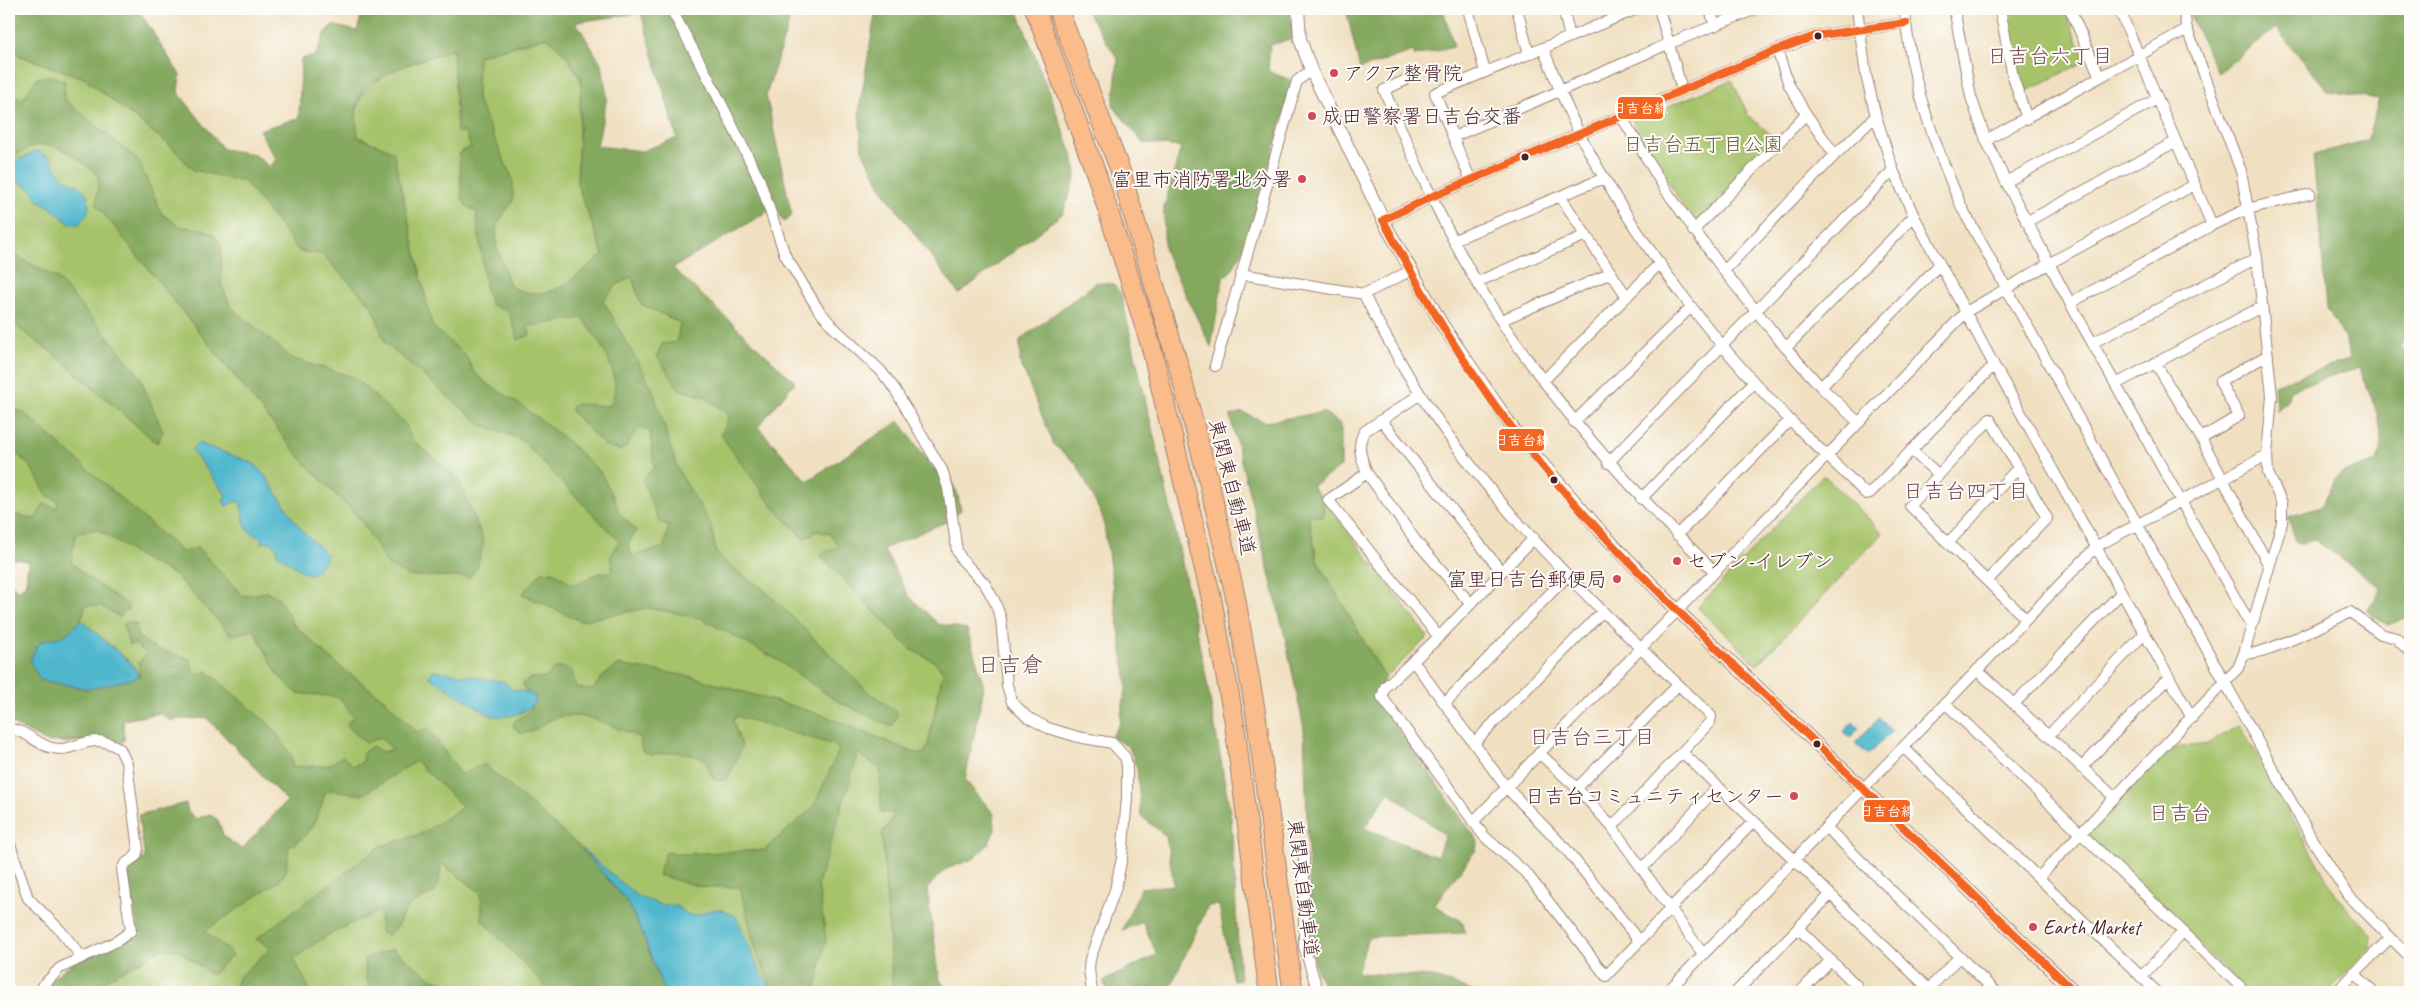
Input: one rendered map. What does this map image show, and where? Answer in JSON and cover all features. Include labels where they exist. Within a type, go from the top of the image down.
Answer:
[{"type":"highway","points":[[1035,9],[1097,176],[1151,346],[1212,601],[1234,720],[1269,992]]},
{"type":"highway","name":"東関東自動車道","points":[[1058,9],[1120,170],[1178,364],[1206,474],[1234,595],[1256,715],[1293,992]]},
{"type":"street","points":[[671,9],[709,78],[760,181],[785,255],[818,309],[833,327],[880,370],[894,388],[942,470],[948,488],[957,551],[962,560],[985,584],[996,602],[1001,619],[1007,686],[1012,702],[1027,717],[1048,728],[1078,737],[1112,743],[1124,757],[1127,765],[1127,797],[1122,858],[1115,890],[1090,959],[1089,969],[1092,992]]},
{"type":"street","points":[[1298,9],[1300,39],[1311,70],[1383,220],[1410,271],[1478,381],[1516,433],[1602,533],[1676,609],[2075,992]]},
{"type":"street","points":[[1468,9],[1485,72]]},
{"type":"street","points":[[1517,9],[1529,54]]},
{"type":"street","points":[[1563,9],[1570,37]]},
{"type":"street","points":[[1471,181],[1435,93],[1570,37],[1613,14],[1637,9]]},
{"type":"street","points":[[1660,9],[1682,90]]},
{"type":"street","points":[[1710,9],[1715,26]]},
{"type":"street","points":[[1453,137],[1561,92],[1668,44],[1756,9]]},
{"type":"street","points":[[1857,9],[1866,75],[1876,116],[1893,170],[1914,216],[1994,365],[2192,718]]},
{"type":"street","points":[[1904,9],[1915,68],[1939,153],[1962,208],[2313,841],[2349,896],[2410,957]]},
{"type":"street","points":[[1954,9],[1971,97],[1986,140],[2006,182],[2070,303],[2181,502],[2247,619],[2253,622]]},
{"type":"street","points":[[2000,9],[2013,77],[2027,119]]},
{"type":"street","points":[[2070,9],[2100,77]]},
{"type":"street","points":[[2119,9],[2212,225]]},
{"type":"street","points":[[2038,878],[2079,832],[2192,718],[2240,665],[2282,523],[2282,503],[2271,482],[2267,455],[2272,396],[2257,258],[2247,209],[2242,171],[2188,29],[2183,9]]},
{"type":"street","points":[[1383,220],[1431,197],[1620,116],[1815,36],[1859,28],[1906,23]]},
{"type":"street","points":[[1986,140],[2188,29]]},
{"type":"street","points":[[1543,48],[1579,134],[1604,178],[1691,306],[1754,382],[1866,494],[1870,494],[1994,365]]},
{"type":"street","points":[[1778,50],[1789,85],[1806,114],[1835,155]]},
{"type":"street","points":[[1215,366],[1297,81],[1311,70]]},
{"type":"street","points":[[1404,81],[1384,90],[1431,197],[1477,282],[1543,381],[1574,422],[1641,499],[1713,570]]},
{"type":"street","points":[[2006,182],[2157,99]]},
{"type":"street","points":[[1693,231],[1806,114]]},
{"type":"street","points":[[1620,116],[1693,231],[1724,271],[1786,348],[1821,387],[1858,422]]},
{"type":"street","points":[[1724,271],[1835,155],[1876,116]]},
{"type":"street","points":[[2026,222],[2175,142]]},
{"type":"street","points":[[1608,463],[1893,170]]},
{"type":"street","points":[[1454,240],[1604,178]]},
{"type":"street","points":[[1473,822],[1713,570],[1966,312],[2050,262],[2194,185]]},
{"type":"street","points":[[2070,303],[2212,225],[2247,209],[2310,194]]},
{"type":"street","points":[[1560,196],[1627,297]]},
{"type":"street","points":[[1786,348],[1914,216]]},
{"type":"street","points":[[1477,282],[1586,235]]},
{"type":"street","points":[[2092,343],[2257,258]]},
{"type":"street","points":[[1543,381],[1660,263]]},
{"type":"street","points":[[1821,387],[1940,265]]},
{"type":"street","points":[[1241,274],[1364,294],[1410,271]]},
{"type":"street","points":[[1502,320],[1611,273]]},
{"type":"street","points":[[1364,294],[1420,395],[1474,471],[1602,612],[1711,716],[1710,722],[1612,827]]},
{"type":"street","points":[[1574,422],[1691,306]]},
{"type":"street","points":[[2116,384],[2261,307]]},
{"type":"street","points":[[2201,438],[2239,416],[2220,382],[2268,355]]},
{"type":"street","points":[[2156,364],[2201,438],[2269,566]]},
{"type":"street","points":[[1641,499],[1754,382]]},
{"type":"street","points":[[1420,395],[1365,431],[1360,439],[1359,450],[1366,473],[1416,541],[1470,603]]},
{"type":"street","points":[[1988,581],[2046,518],[1990,419],[1910,506],[2026,620]]},
{"type":"street","points":[[1678,535],[1790,420]]},
{"type":"street","points":[[1382,421],[1501,570]]},
{"type":"street","points":[[1911,450],[1939,475]]},
{"type":"street","points":[[1671,991],[1704,954],[2097,546],[2267,455]]},
{"type":"street","points":[[1948,543],[2017,469]]},
{"type":"street","points":[[1366,473],[1328,500],[1439,637]]},
{"type":"street","points":[[1534,538],[1501,570],[1439,637],[1385,687],[1382,697],[1473,822],[1484,836],[1527,874],[1606,976],[1673,909],[1754,821]]},
{"type":"street","points":[[1445,703],[1568,574]]},
{"type":"street","points":[[2014,704],[2121,593]]},
{"type":"street","points":[[1474,743],[1602,612]]},
{"type":"street","points":[[2244,653],[2254,655],[2294,639],[2350,612],[2381,634],[2396,638],[2410,652]]},
{"type":"street","points":[[2048,736],[2144,634]]},
{"type":"street","points":[[1414,662],[1506,787],[1566,849],[1639,941]]},
{"type":"street","points":[[1977,670],[2114,797]]},
{"type":"street","points":[[2081,768],[2169,677]]},
{"type":"street","points":[[1577,788],[1678,684]]},
{"type":"street","points":[[1945,703],[2246,992]]},
{"type":"street","points":[[9,729],[28,734],[50,747],[60,748],[100,740],[112,744],[123,753],[127,764],[138,849],[136,856],[125,864],[122,869],[131,931],[117,941],[60,968],[50,976],[37,992]]},
{"type":"street","points":[[1903,748],[2157,992]]},
{"type":"street","points":[[1682,752],[1929,991],[1959,957]]},
{"type":"street","points":[[1539,753],[1577,788],[1612,827],[1704,954]]},
{"type":"street","points":[[1642,869],[1718,786]]},
{"type":"street","points":[[1826,828],[1996,992]]},
{"type":"street","points":[[9,841],[28,898],[60,930],[82,956]]},
{"type":"street","points":[[1304,856],[1304,946],[1318,992]]},
{"type":"street","points":[[1736,992],[1830,895]]},
{"type":"street","points":[[1798,928],[1856,986],[1856,992]]},
{"type":"street","points":[[2141,976],[2183,932]]},
{"type":"street","points":[[2336,992],[2390,938]]},
{"type":"street","points":[[1800,992],[1831,960]]},
{"type":"street","points":[[2354,973],[2374,992]]},
{"type":"green space","points":[[10,9],[138,9],[180,75],[178,92],[223,149],[254,154],[270,167],[276,159],[259,130],[299,118],[301,59],[314,56],[325,34],[332,25],[357,31],[363,9],[793,9],[766,95],[792,216],[784,222],[775,207],[673,268],[795,382],[758,427],[807,481],[899,421],[933,468],[946,474],[957,492],[961,510],[948,521],[883,549],[909,596],[938,624],[967,629],[984,687],[965,780],[994,814],[995,830],[987,846],[975,858],[944,870],[927,889],[940,980],[949,992],[893,992],[882,833],[892,820],[893,813],[881,812],[880,769],[858,754],[818,884],[826,939],[815,992],[775,992],[758,958],[740,887],[702,887],[658,875],[666,852],[684,854],[764,850],[813,808],[839,750],[834,745],[736,716],[733,721],[742,747],[728,778],[722,781],[713,779],[705,759],[679,752],[651,755],[642,751],[639,737],[609,724],[588,718],[567,716],[556,718],[532,731],[520,733],[513,726],[516,720],[532,708],[535,701],[535,696],[527,692],[522,684],[531,678],[545,678],[553,669],[562,667],[572,671],[576,688],[593,689],[602,677],[618,665],[689,676],[823,715],[915,753],[924,754],[928,746],[943,671],[935,662],[909,648],[819,554],[839,547],[829,533],[817,531],[804,539],[773,507],[721,435],[730,416],[704,396],[680,390],[657,356],[662,344],[677,342],[680,323],[641,304],[632,277],[618,284],[603,300],[652,388],[678,470],[711,524],[716,552],[731,567],[765,590],[866,690],[898,713],[892,727],[837,701],[776,659],[701,618],[648,608],[580,621],[522,594],[542,572],[553,571],[573,585],[599,573],[610,573],[613,570],[610,558],[619,541],[520,439],[482,425],[385,343],[373,307],[322,254],[300,252],[245,182],[193,170],[171,146],[84,78],[18,55],[9,40]],"holes":[[[641,13],[677,138],[642,151],[597,146],[607,97],[602,65],[576,22]],[[547,37],[566,55],[581,80],[577,183],[603,254],[562,287],[539,293],[526,292],[511,287],[496,246],[497,224],[513,201],[513,180],[477,99],[478,56]],[[453,49],[457,132],[465,132],[471,148],[465,149],[459,154],[462,197],[466,206],[476,211],[486,291],[491,305],[509,312],[518,340],[530,335],[528,326],[583,318],[603,349],[613,371],[614,394],[610,406],[574,404],[570,410],[605,446],[622,451],[639,428],[650,431],[654,468],[642,479],[659,522],[669,525],[664,547],[632,556],[628,545],[636,530],[619,514],[616,502],[600,472],[563,437],[518,403],[486,383],[474,372],[466,356],[432,326],[393,151],[358,137],[356,121],[357,105],[361,95],[369,86],[391,72],[416,61]]]},
{"type":"green space","points":[[876,9],[1017,9],[1074,159],[1076,176],[1063,213],[959,294],[886,195],[862,150],[859,111]]},
{"type":"green space","points":[[1085,9],[1289,9],[1294,38],[1270,45],[1268,71],[1293,81],[1247,244],[1232,270],[1223,278],[1211,347],[1164,250],[1164,207],[1181,147],[1143,143],[1113,106],[1118,59]]},
{"type":"green space","points":[[1346,9],[1443,9],[1454,47],[1415,56],[1413,51],[1360,69]]},
{"type":"green space","points":[[2005,9],[2064,9],[2086,61],[2023,93],[2009,39]]},
{"type":"green space","points":[[2187,9],[2410,9],[2410,337],[2400,346],[2410,360],[2410,616],[2388,625],[2367,611],[2382,588],[2315,540],[2297,544],[2288,517],[2321,507],[2335,480],[2342,473],[2377,461],[2380,449],[2380,426],[2359,367],[2290,390],[2287,402],[2276,410],[2274,385],[2349,359],[2346,340],[2327,308],[2313,155],[2367,140],[2379,99],[2328,91],[2276,28],[2218,73]]},
{"type":"green space","points":[[547,37],[566,55],[581,80],[577,183],[603,253],[632,277],[641,303],[680,323],[677,342],[680,390],[704,396],[730,416],[817,531],[829,533],[840,547],[820,555],[909,648],[935,662],[943,671],[928,746],[893,813],[892,820],[882,833],[893,992],[42,992],[70,965],[139,933],[242,849],[287,801],[207,718],[169,720],[160,713],[123,720],[124,741],[103,739],[65,743],[9,722],[18,591],[26,584],[28,561],[9,558],[9,40],[18,55],[84,78],[171,146],[193,170],[281,174],[356,112],[361,96],[389,71],[453,49],[478,56]]},
{"type":"green space","points":[[9,58],[15,77],[9,82]]},
{"type":"green space","points":[[51,76],[65,81],[64,99],[138,160],[162,214],[179,226],[206,230],[214,235],[221,245],[221,284],[231,307],[293,359],[354,377],[406,425],[411,439],[458,479],[484,542],[477,567],[470,577],[408,576],[388,565],[361,520],[302,460],[96,204],[99,178],[86,165],[60,148],[41,145],[28,148],[9,162],[9,93],[23,99],[37,78]]},
{"type":"green space","name":"日吉台五丁目公園","points":[[1732,80],[1748,115],[1776,139],[1694,225],[1632,121]]},
{"type":"green space","points":[[9,252],[57,278],[139,375],[163,432],[157,443],[51,352],[9,321]]},
{"type":"green space","points":[[1097,282],[1113,284],[1121,294],[1170,506],[1206,677],[1231,817],[1240,980],[1233,981],[1219,905],[1208,906],[1168,992],[1108,992],[1103,981],[1157,955],[1143,922],[1122,930],[1141,888],[1174,885],[1166,836],[1141,816],[1137,768],[1129,747],[1111,737],[1119,725],[1127,685],[1103,518],[1077,464],[1054,445],[1020,362],[1020,340]]},
{"type":"green space","points":[[9,405],[24,413],[182,552],[198,548],[243,596],[266,592],[278,597],[294,625],[339,666],[385,700],[417,732],[428,728],[461,775],[484,764],[580,847],[626,900],[642,932],[664,992],[551,992],[482,920],[481,893],[441,863],[439,883],[435,892],[407,907],[396,928],[389,935],[381,933],[380,911],[335,932],[314,944],[294,959],[311,992],[233,992],[238,978],[271,948],[256,939],[381,846],[423,833],[463,807],[416,761],[362,795],[333,790],[325,792],[317,816],[309,831],[297,842],[289,846],[286,872],[280,880],[205,931],[233,955],[211,975],[179,950],[162,949],[85,992],[42,992],[50,981],[61,972],[86,956],[139,933],[126,877],[126,869],[145,858],[138,815],[186,803],[188,812],[197,819],[209,814],[218,820],[224,837],[242,849],[287,801],[207,718],[169,720],[160,713],[123,720],[124,741],[118,745],[103,739],[47,742],[9,722],[9,583],[18,591],[26,584],[28,561],[9,558],[9,513],[35,519],[44,504],[57,508],[58,501],[48,496],[30,466],[9,447]],"holes":[[[98,529],[133,553],[175,575],[231,635],[254,630],[278,675],[297,693],[339,697],[353,717],[346,725],[366,743],[380,737],[393,750],[382,752],[372,746],[364,752],[362,757],[364,761],[353,766],[343,756],[329,765],[292,767],[292,756],[272,727],[207,671],[199,675],[193,671],[190,659],[156,649],[138,637],[136,624],[126,622],[123,625],[129,645],[135,644],[146,654],[139,662],[139,677],[133,665],[81,620],[86,605],[101,606],[120,617],[128,609],[128,605],[87,577],[71,562],[76,533]]]},
{"type":"green space","points":[[1242,412],[1265,422],[1323,412],[1341,424],[1341,467],[1312,486],[1323,499],[1323,516],[1308,515],[1317,560],[1385,678],[1376,699],[1478,841],[1476,850],[1434,905],[1463,922],[1465,933],[1368,937],[1357,973],[1433,977],[1475,992],[1328,992],[1317,973],[1311,945],[1304,729],[1285,637],[1230,416]],"holes":[[[1389,792],[1445,835],[1437,857],[1364,828]]]},
{"type":"green space","points":[[1822,476],[1826,477],[1883,533],[1757,665],[1699,609],[1699,606]]},
{"type":"green space","points":[[1323,499],[1428,637],[1385,678],[1317,560],[1308,514],[1323,516]]},
{"type":"green space","points":[[2240,725],[2336,896],[2371,933],[2370,948],[2328,992],[2247,992],[2084,832],[2165,749],[2208,744]]},
{"type":"green space","points":[[393,949],[432,979],[468,992],[371,992],[366,978],[364,959]]},
{"type":"green space","points":[[1218,986],[1220,992],[1177,992]]},
{"type":"water","points":[[37,151],[50,157],[62,176],[80,187],[87,196],[89,201],[88,211],[79,224],[70,224],[50,207],[38,200],[32,189],[20,183],[11,171],[15,161]]},
{"type":"water","points":[[198,443],[253,463],[262,471],[300,528],[327,555],[319,568],[312,574],[305,573],[277,554],[277,548],[270,542],[261,543],[262,539],[250,532],[245,524],[240,502],[236,501],[226,506],[223,501],[226,495],[193,452],[192,449]]},
{"type":"water","points":[[81,620],[133,665],[139,677],[88,689],[40,680],[30,661],[38,646],[45,640],[66,634]]},
{"type":"water","points":[[433,670],[505,682],[511,689],[527,692],[535,696],[535,702],[520,713],[494,716],[429,677]]},
{"type":"water","points":[[1879,718],[1892,731],[1868,755],[1855,743]]},
{"type":"water","points":[[1853,722],[1859,728],[1850,738],[1843,732]]},
{"type":"water","points":[[580,847],[637,896],[661,905],[674,905],[689,915],[695,916],[714,909],[723,910],[736,917],[760,971],[770,985],[770,992],[664,992],[642,932],[626,900]]},
{"type":"transit line","name":"日吉台線","points":[[1383,220],[1431,197],[1777,50],[1815,36],[1906,23]]},
{"type":"transit line","name":"日吉台線","points":[[1383,220],[1461,356],[1516,433],[1581,511],[1688,621],[2075,992]]},
{"type":"place","name":"アクア整骨院","points":[[1334,73]]},
{"type":"place","name":"成田警察署日吉台交番","points":[[1312,116]]},
{"type":"place","name":"富里市消防署北分署","points":[[1302,179]]},
{"type":"place","name":"セブン-イレブン","points":[[1677,561]]},
{"type":"place","name":"富里日吉台郵便局","points":[[1617,579]]},
{"type":"place","name":"日吉台コミュニティセンター","points":[[1794,796]]},
{"type":"place","name":"Earth Market","points":[[2033,927]]},
{"type":"district","name":"日吉台六丁目","points":[[2050,56]]},
{"type":"district","name":"日吉台四丁目","points":[[1966,491]]},
{"type":"district","name":"日吉倉","points":[[1010,665]]},
{"type":"district","name":"日吉台三丁目","points":[[1592,737]]},
{"type":"district","name":"日吉台","points":[[2180,813]]}]
